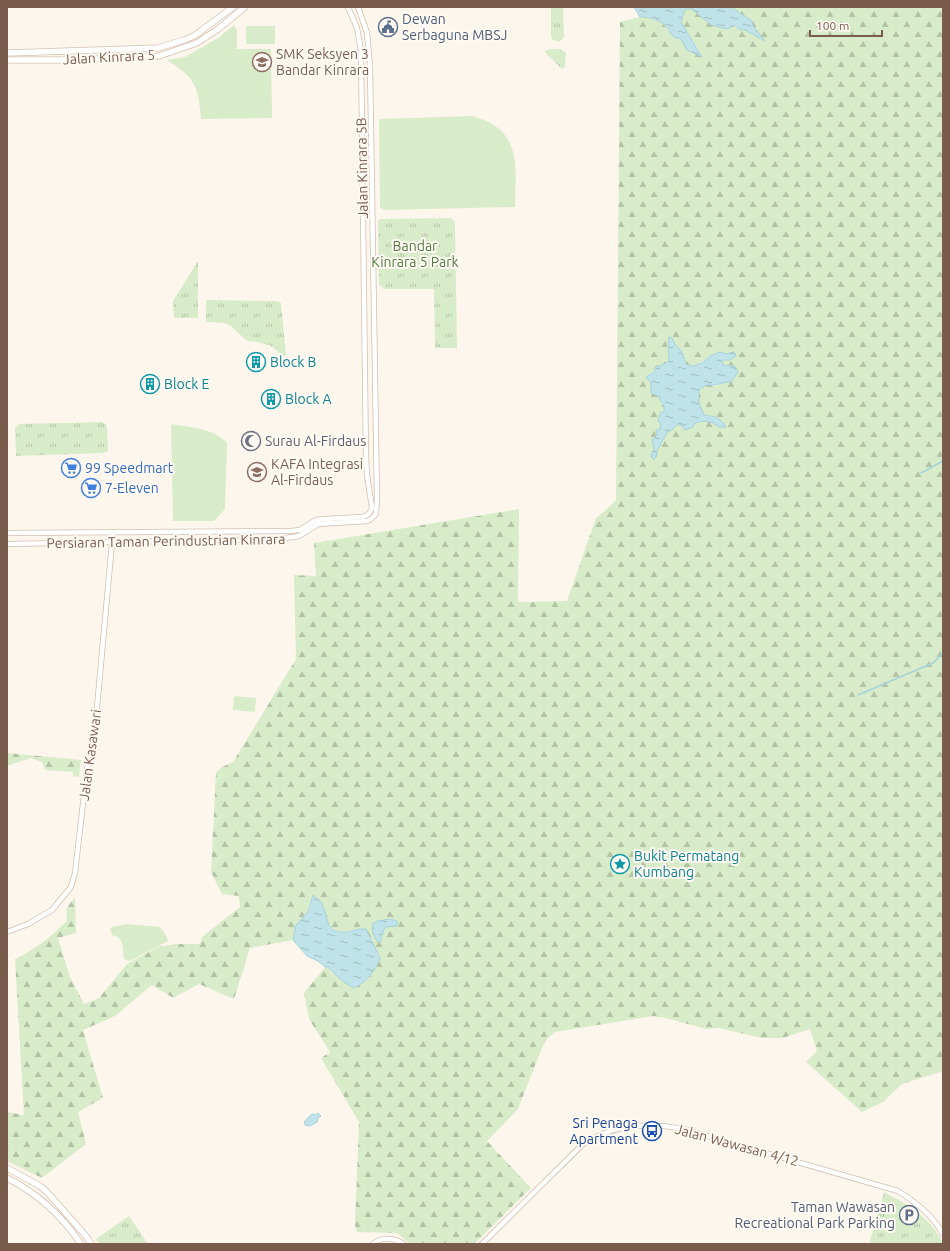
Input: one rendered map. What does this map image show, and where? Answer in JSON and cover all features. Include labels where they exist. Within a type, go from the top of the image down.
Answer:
[{"type":"main road","name":"Jalan Kinrara 5","points":[[7,53],[158,48],[194,36],[233,7]]},
{"type":"main road","name":"Jalan Kinrara 5","points":[[7,60],[159,56],[197,43],[218,29],[245,7]]},
{"type":"main road","points":[[7,1168],[40,1186],[47,1192],[86,1236],[91,1244]]},
{"type":"main road","points":[[7,1178],[38,1196],[81,1244]]},
{"type":"street","name":"Jalan Kinrara 5B","points":[[348,7],[357,28],[361,51],[366,458],[371,499]]},
{"type":"street","name":"Jalan Kinrara 5B","points":[[358,7],[367,33],[370,66],[377,499]]},
{"type":"street","name":"Persiaran Taman Perindustrian Kinrara","points":[[7,533],[291,531],[300,530],[316,520],[367,516],[371,512],[372,508],[371,499]]},
{"type":"street","name":"Persiaran Taman Perindustrian Kinrara","points":[[7,544],[294,538],[318,524],[362,522],[371,519],[376,514],[377,499]]},
{"type":"street","name":"Jalan Kasawari","points":[[7,932],[28,924],[52,910],[72,887],[75,873],[87,769],[95,729],[114,532]]},
{"type":"street","name":"Jalan Wawasan 4/12","points":[[482,1244],[542,1184],[589,1140],[616,1130],[653,1126],[683,1129],[898,1191],[926,1211],[943,1234]]},
{"type":"street","points":[[373,1244],[382,1239],[388,1239],[404,1244]]},
{"type":"green space","points":[[551,7],[563,7],[564,37],[558,42],[552,39],[551,35]]},
{"type":"green space","points":[[731,7],[943,7],[943,1071],[902,1084],[883,1102],[862,1112],[806,1062],[817,1051],[810,1029],[783,1038],[762,1038],[719,1028],[706,1029],[653,1016],[555,1032],[547,1039],[542,1048],[518,1109],[487,1141],[531,1188],[474,1244],[410,1244],[397,1233],[357,1232],[355,1225],[359,1122],[321,1058],[330,1052],[309,1019],[304,993],[325,967],[328,967],[332,973],[366,980],[380,958],[366,929],[340,931],[332,928],[327,921],[319,900],[316,897],[309,906],[308,912],[296,925],[293,940],[250,948],[234,999],[199,984],[173,998],[152,985],[115,1016],[83,1030],[103,1098],[78,1112],[86,1144],[42,1178],[7,1161],[7,1112],[24,1115],[15,959],[42,943],[67,921],[66,909],[75,897],[76,933],[58,938],[70,977],[84,1004],[99,998],[127,964],[158,947],[175,944],[200,944],[202,937],[240,907],[239,896],[222,894],[211,872],[216,772],[222,767],[233,762],[296,659],[294,575],[316,576],[314,543],[519,509],[518,602],[567,601],[596,518],[616,500],[620,22],[640,17],[647,17],[663,23],[668,31],[680,38],[687,50],[702,56],[681,22],[686,9],[692,9],[698,13],[734,26],[740,30],[743,29],[764,40],[753,26],[752,21]],"holes":[[[672,338],[674,343],[682,352],[686,364],[693,366],[712,355],[719,353],[736,356],[730,360],[724,360],[722,362],[723,365],[728,365],[724,382],[716,386],[706,384],[699,390],[699,403],[704,415],[712,416],[719,427],[703,421],[676,425],[672,430],[667,432],[659,447],[651,456],[654,449],[652,440],[662,425],[665,411],[658,396],[651,393],[651,383],[646,377],[669,361],[667,344]],[[390,919],[397,921],[393,927],[385,927],[382,938],[378,921]]]},
{"type":"green space","points":[[234,25],[237,30],[237,49],[271,49],[272,118],[201,119],[197,90],[194,84],[184,72],[167,60],[185,57],[218,38]]},
{"type":"green space","points":[[246,26],[275,26],[275,44],[246,44]]},
{"type":"green space","points":[[561,49],[566,53],[565,66],[562,69],[544,51]]},
{"type":"green space","points":[[473,116],[498,128],[505,135],[510,144],[516,175],[515,207],[384,210],[380,207],[379,119]]},
{"type":"green space","name":"Bandar Kinrara 5 Park","points":[[451,218],[455,222],[457,348],[435,348],[434,289],[384,289],[379,284],[378,221],[381,219]]},
{"type":"green space","points":[[198,261],[198,318],[174,318],[173,301]]},
{"type":"green space","points":[[206,300],[277,301],[281,303],[286,355],[282,355],[271,346],[258,342],[247,341],[231,326],[225,323],[206,322]]},
{"type":"green space","points":[[103,422],[107,426],[108,451],[104,453],[16,456],[15,428],[19,424]]},
{"type":"green space","points":[[171,424],[208,431],[222,438],[227,443],[225,509],[214,521],[173,521]]},
{"type":"green space","points":[[234,696],[256,698],[255,712],[233,710]]},
{"type":"green space","points":[[7,753],[81,760],[79,777],[73,776],[73,772],[45,770],[42,762],[31,758],[7,766]]},
{"type":"green space","points":[[127,924],[160,927],[168,941],[130,961],[124,959],[121,941],[116,936],[112,935],[110,929],[112,927]]},
{"type":"green space","points":[[884,1192],[910,1207],[926,1220],[939,1235],[943,1244],[869,1244]]},
{"type":"green space","points":[[129,1216],[148,1244],[100,1244],[96,1239]]},
{"type":"water","points":[[634,7],[731,7],[752,21],[753,26],[765,41],[743,29],[740,30],[734,25],[727,29],[711,25],[692,9],[686,9],[681,22],[702,57],[687,50],[680,38],[675,38],[663,24],[657,20],[640,17]]},
{"type":"water","points":[[669,337],[672,338],[674,343],[682,352],[686,364],[693,366],[702,363],[710,356],[720,352],[726,354],[734,352],[736,356],[730,360],[724,360],[722,362],[723,365],[735,366],[738,372],[731,382],[706,385],[699,390],[699,403],[704,415],[717,418],[722,421],[726,427],[719,427],[714,423],[705,421],[695,423],[693,427],[685,430],[681,425],[676,425],[672,430],[667,432],[657,450],[657,455],[654,460],[651,455],[654,449],[652,440],[657,435],[656,430],[659,430],[661,425],[658,420],[661,412],[664,412],[664,407],[658,396],[651,393],[651,383],[646,377],[654,372],[656,366],[660,366],[669,361]]},
{"type":"water","points":[[313,895],[322,904],[332,929],[344,932],[366,929],[380,958],[370,976],[354,988],[343,981],[328,967],[325,967],[318,961],[307,956],[293,940],[296,925],[308,912]]},
{"type":"water","points":[[390,919],[397,921],[397,926],[385,927],[380,942],[378,942],[373,933],[373,923]]},
{"type":"water","points":[[318,1113],[321,1116],[318,1118],[317,1122],[310,1126],[305,1125],[304,1122],[312,1114],[316,1115]]},
{"type":"waterway","points":[[921,473],[943,461]]},
{"type":"waterway","points":[[858,695],[933,663],[943,653]]},
{"type":"place","name":"Dewan Serbaguna MBSJ","points":[[388,27]]},
{"type":"place","name":"SMK Seksyen 3 Bandar Kinrara","points":[[262,62]]},
{"type":"place","name":"Block B","points":[[256,362]]},
{"type":"place","name":"Block E","points":[[150,384]]},
{"type":"place","name":"Block A","points":[[271,399]]},
{"type":"place","name":"Surau Al-Firdaus","points":[[251,441]]},
{"type":"place","name":"99 Speedmart","points":[[71,468]]},
{"type":"place","name":"KAFA Integrasi Al-Firdaus","points":[[257,472]]},
{"type":"place","name":"7-Eleven","points":[[91,488]]},
{"type":"place","name":"Bukit Permatang Kumbang","points":[[620,864]]},
{"type":"place","name":"Sri Penaga Apartment","points":[[652,1131]]},
{"type":"place","name":"Taman Wawasan Recreational Park Parking","points":[[909,1215]]}]
